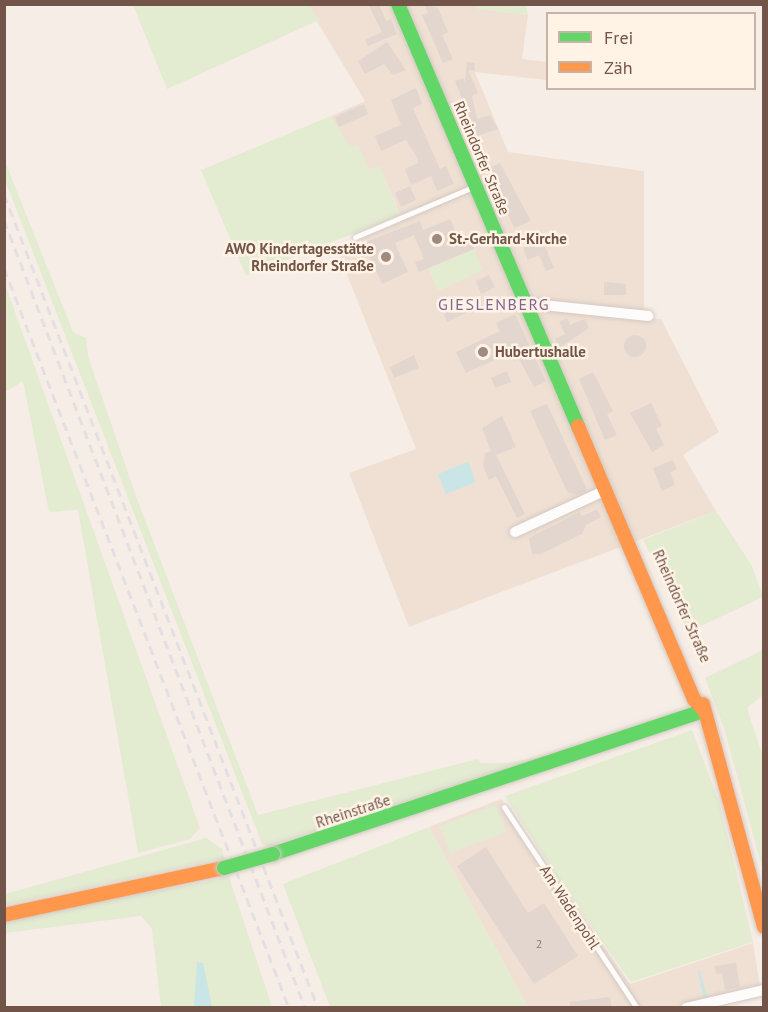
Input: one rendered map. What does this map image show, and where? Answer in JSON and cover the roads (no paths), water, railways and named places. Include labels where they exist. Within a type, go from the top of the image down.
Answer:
[{"type":"main road","name":"Rheindorfer Straße","points":[[398,4],[524,303],[606,490],[619,519],[638,548],[676,630],[702,694],[704,711],[733,805],[764,927]]},
{"type":"main road","name":"Rheinstraße","points":[[4,915],[224,868],[273,854],[704,711]]},
{"type":"street","points":[[524,303],[648,316]]},
{"type":"street","points":[[515,532],[606,490]]},
{"type":"street","points":[[686,1008],[764,990]]},
{"type":"lane","points":[[355,237],[476,186]]},
{"type":"lane","name":"Am Wadenpohl","points":[[504,807],[637,1008]]},
{"type":"water","points":[[468,462],[476,482],[446,494],[438,474]]},
{"type":"water","points":[[197,962],[203,963],[212,1007],[194,1007]]},
{"type":"waterway","points":[[699,972],[705,998]]},
{"type":"railway","points":[[4,194],[318,1008]]},
{"type":"railway","points":[[4,220],[305,1008]]},
{"type":"railway","points":[[4,268],[289,1008]]},
{"type":"place","name":"St.-Gerhard-Kirche","points":[[437,239]]},
{"type":"place","name":"AWO Kindertagesstätte Rheindorfer Straße","points":[[386,257]]},
{"type":"place","name":"Hubertushalle","points":[[483,352]]},
{"type":"district","name":"GIESLENBERG","points":[[494,304]]}]
